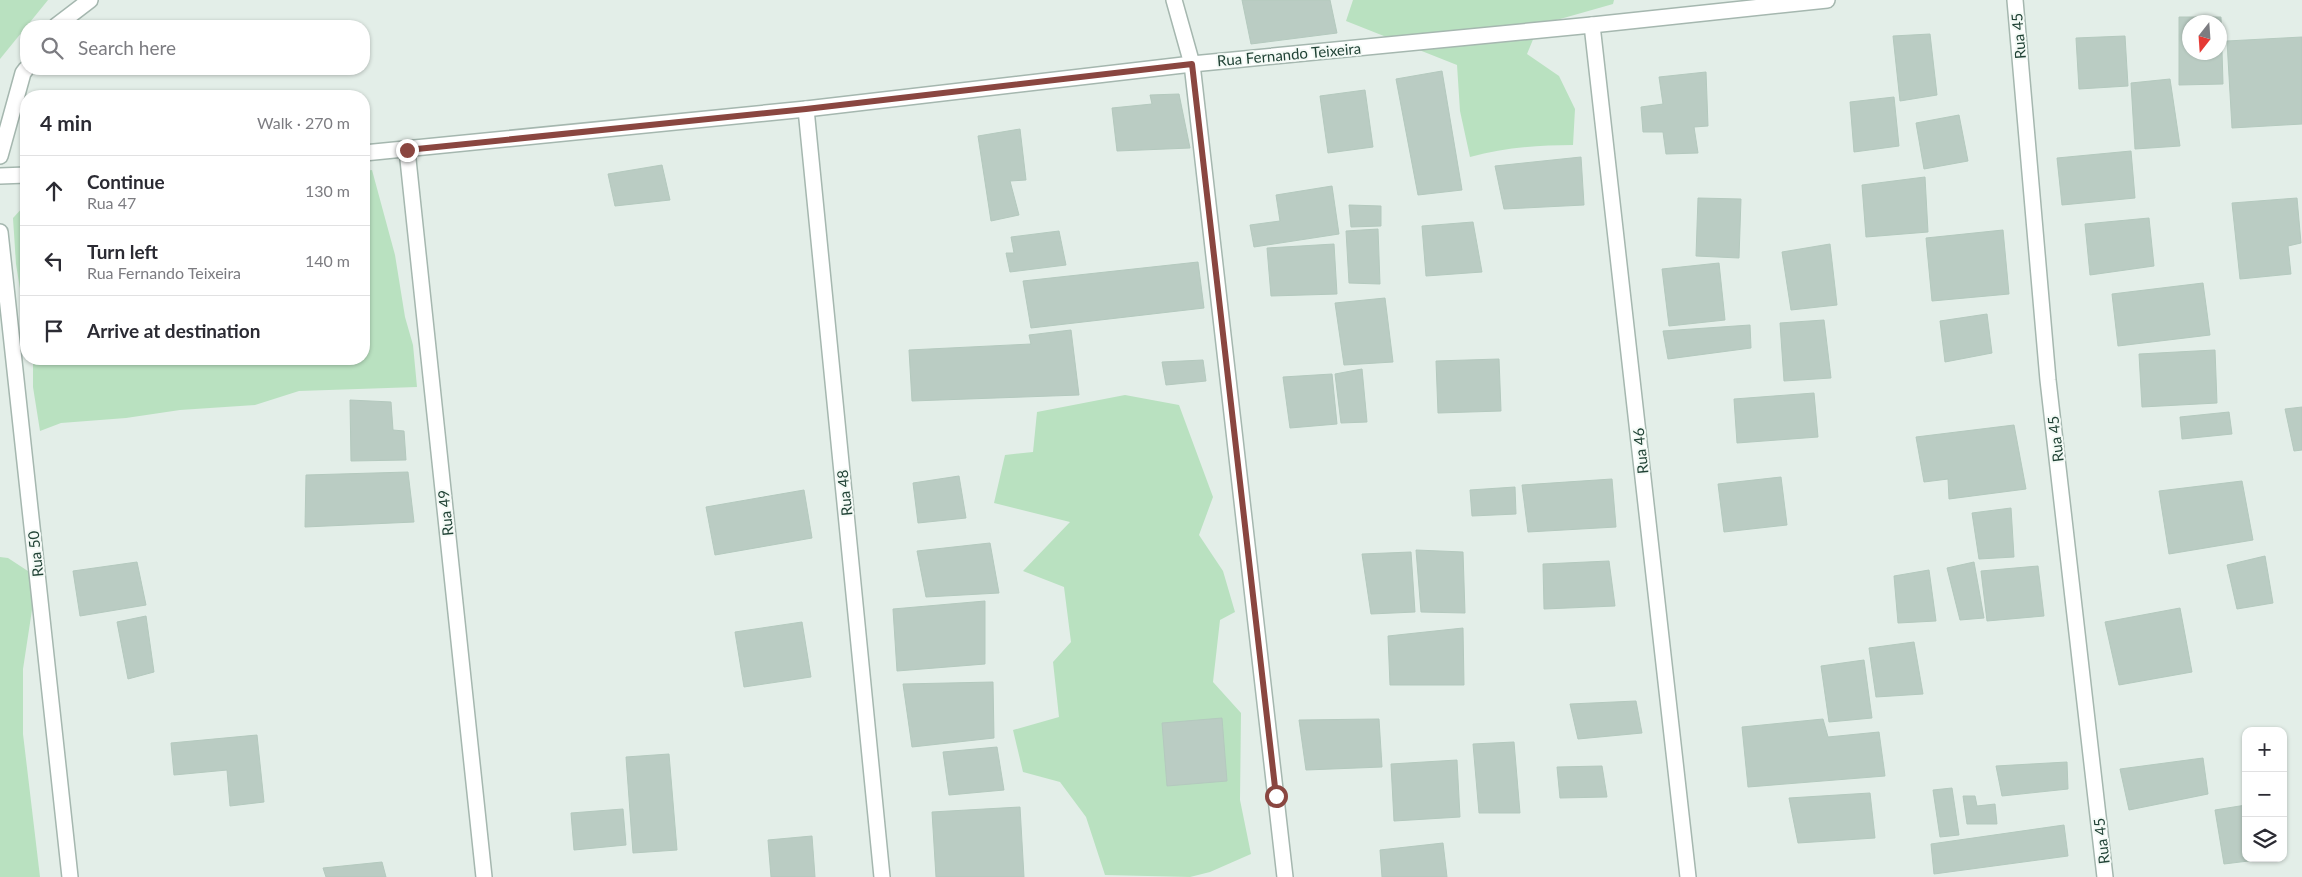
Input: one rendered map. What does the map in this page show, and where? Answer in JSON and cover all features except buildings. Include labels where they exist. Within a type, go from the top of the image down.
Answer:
[{"type":"street","points":[[64,20],[90,0]]},
{"type":"street","points":[[1174,0],[1192,64],[1285,877]]},
{"type":"street","name":"Rua Fernando Teixeira","points":[[370,153],[806,109],[1192,64],[1827,0]]},
{"type":"street","name":"Rua 45","points":[[2015,0],[2048,380],[2105,877]]},
{"type":"street","name":"Rua 46","points":[[1592,25],[1688,877]]},
{"type":"street","points":[[0,156],[24,75]]},
{"type":"street","name":"Rua 48","points":[[806,109],[882,877]]},
{"type":"street","name":"Rua 49","points":[[407,150],[484,877]]},
{"type":"street","points":[[0,176],[20,175]]},
{"type":"street","name":"Rua 50","points":[[0,232],[70,877]]},
{"type":"green space","points":[[0,0],[48,0],[32,20],[20,20],[20,34],[0,59]]},
{"type":"green space","points":[[1353,0],[1614,0],[1613,4],[1539,25],[1527,54],[1559,76],[1575,109],[1573,145],[1521,148],[1470,157],[1460,111],[1457,65],[1346,21]]},
{"type":"green space","points":[[370,170],[372,170],[395,255],[405,317],[413,345],[417,387],[299,391],[255,405],[180,410],[126,418],[61,423],[40,431],[33,387],[33,365],[370,365]]},
{"type":"green space","points":[[20,210],[20,289],[16,264],[13,218]]},
{"type":"green space","points":[[1125,395],[1179,405],[1213,497],[1199,535],[1223,571],[1235,612],[1220,620],[1213,682],[1241,713],[1240,800],[1251,854],[1210,872],[1190,877],[1105,875],[1086,817],[1060,782],[1023,772],[1013,730],[1059,717],[1053,662],[1071,642],[1064,587],[1023,571],[1070,522],[994,503],[1005,455],[1033,452],[1037,412]]},
{"type":"green space","points":[[0,557],[8,558],[37,577],[23,669],[23,734],[40,877],[0,877]]},
{"type":"route","points":[[407,150],[806,109],[1192,64],[1276,796]]}]
